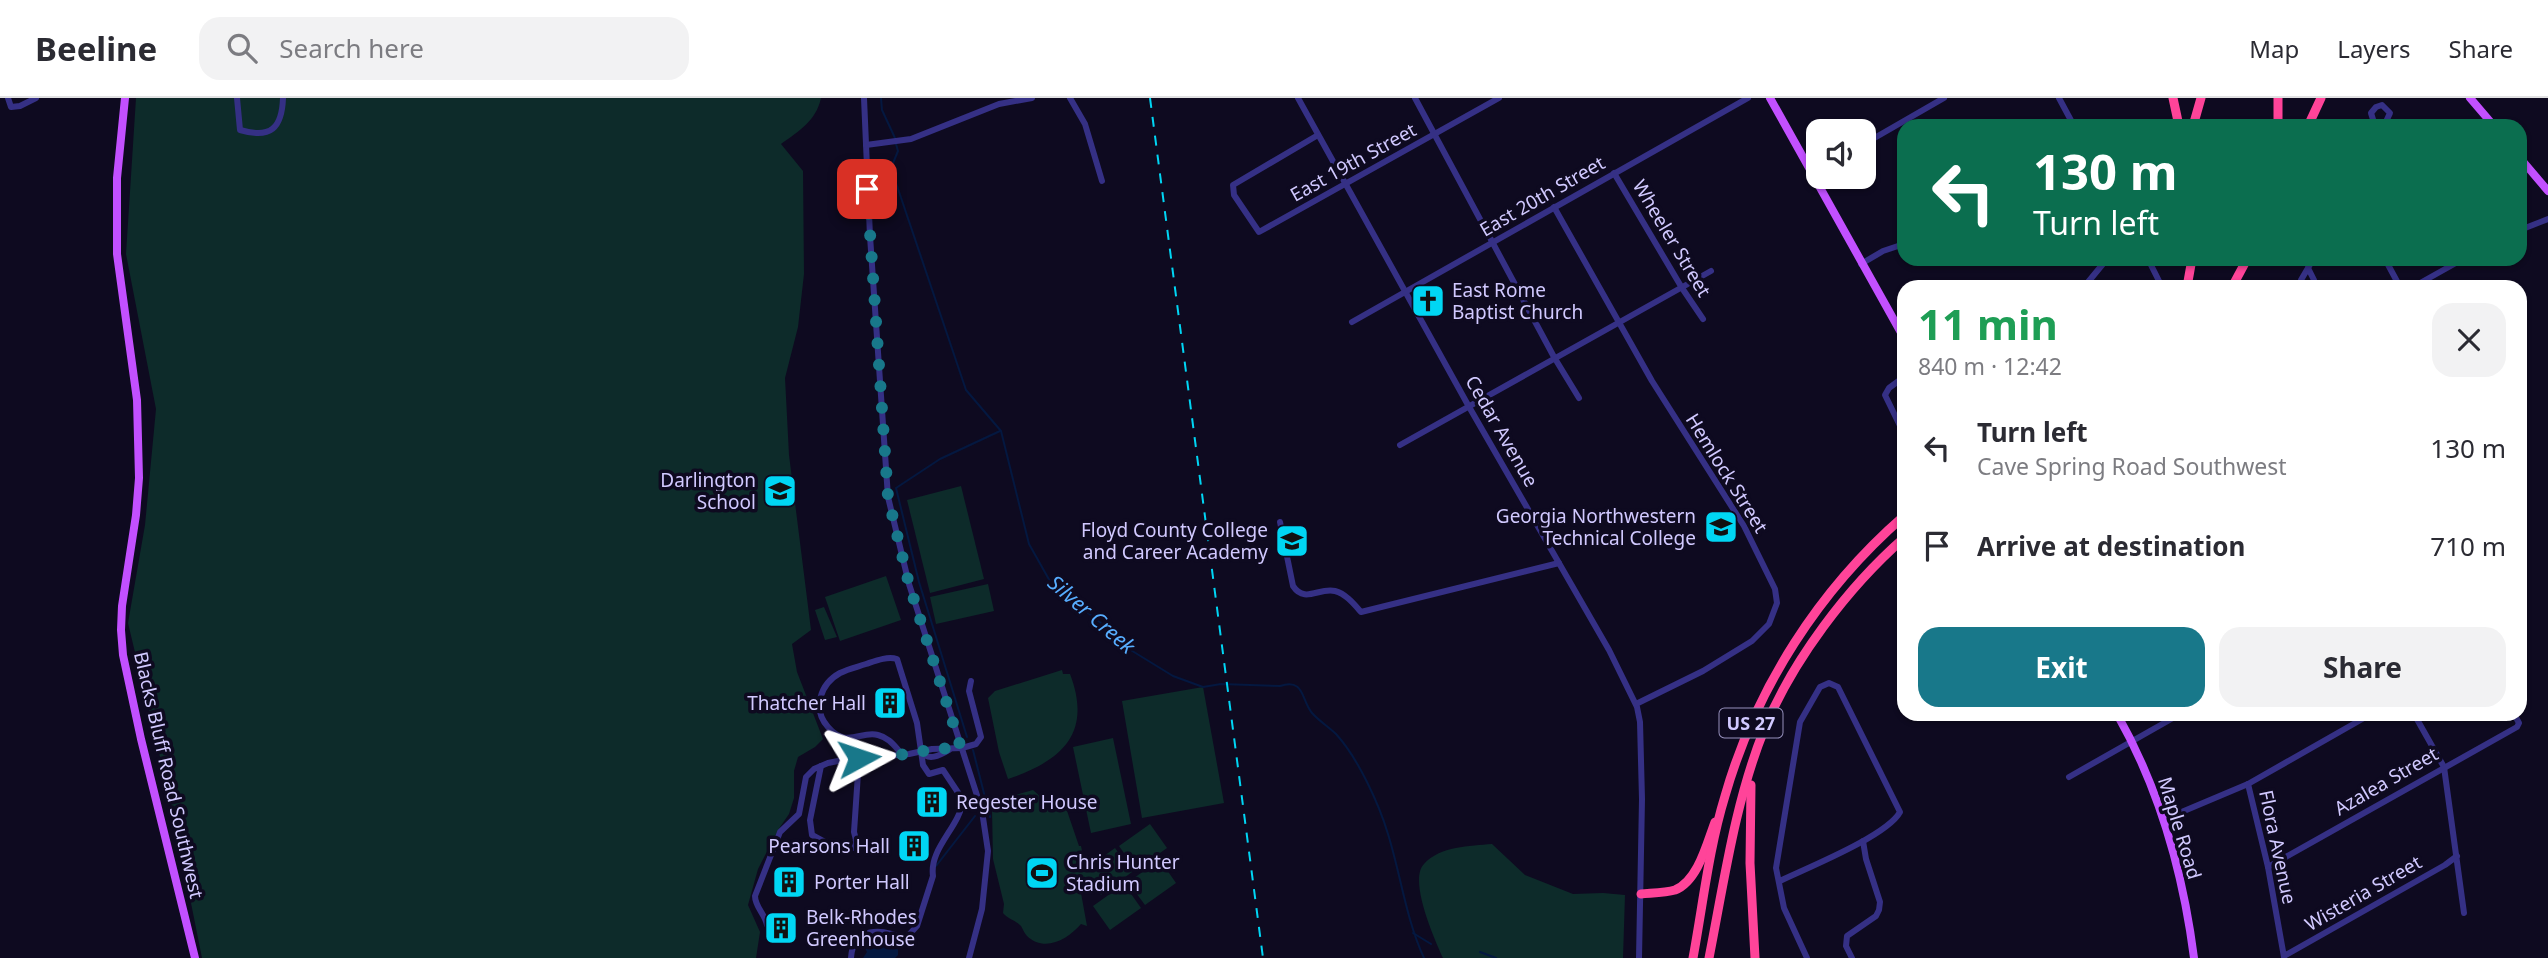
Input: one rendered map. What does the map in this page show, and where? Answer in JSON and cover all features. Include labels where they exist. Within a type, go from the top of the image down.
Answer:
[{"type":"highway","points":[[2173,98],[2178,119]]},
{"type":"highway","points":[[2195,119],[2201,98]]},
{"type":"highway","points":[[2278,98],[2278,119]]},
{"type":"highway","points":[[2311,119],[2321,98]]},
{"type":"highway","name":"US 27","points":[[1693,958],[1724,797],[1749,726],[1771,682],[1830,593],[1897,522]]},
{"type":"highway","name":"US 27","points":[[1709,958],[1734,831],[1764,731],[1783,691],[1826,624],[1848,595],[1897,544]]},
{"type":"highway","points":[[1752,767],[1750,863],[1755,958]]},
{"type":"highway","points":[[1640,894],[1676,889],[1693,873],[1724,797]]},
{"type":"main road","name":"Blacks Bluff Road Southwest","points":[[125,98],[117,178],[117,254],[137,400],[139,478],[121,630],[141,739],[195,958]]},
{"type":"main road","points":[[1770,98],[1806,157]]},
{"type":"main road","points":[[2470,98],[2488,119]]},
{"type":"main road","points":[[2527,166],[2548,191]]},
{"type":"main road","points":[[1824,189],[1861,264],[1897,323]]},
{"type":"main road","name":"Maple Road","points":[[2121,721],[2165,819],[2188,913],[2194,958]]},
{"type":"street","points":[[8,98],[11,107],[20,106],[36,98]]},
{"type":"street","points":[[237,98],[240,130],[256,132],[275,128],[280,122],[283,98]]},
{"type":"street","points":[[864,98],[873,294],[888,497],[909,584],[982,811],[988,850],[982,909],[969,958]]},
{"type":"street","points":[[866,145],[911,139],[998,101],[1032,98]]},
{"type":"street","points":[[1070,98],[1085,124],[1102,181]]},
{"type":"street","name":"Cedar Avenue","points":[[1297,98],[1620,671],[1636,704],[1640,722],[1639,958]]},
{"type":"street","points":[[1415,98],[1554,357],[1579,398]]},
{"type":"street","name":"East 19th Street","points":[[1318,135],[1233,184],[1234,195],[1259,232],[1499,98]]},
{"type":"street","name":"East 20th Street","points":[[1352,321],[1748,98]]},
{"type":"street","points":[[1907,119],[1944,98]]},
{"type":"street","points":[[2059,98],[2070,119]]},
{"type":"street","points":[[2373,119],[2371,113],[2382,105],[2390,113],[2387,119]]},
{"type":"street","points":[[1876,137],[1897,125]]},
{"type":"street","name":"Wheeler Street","points":[[1614,173],[1703,320]]},
{"type":"street","name":"Hemlock Street","points":[[1554,207],[1666,404],[1744,527],[1775,589],[1777,603],[1769,624],[1752,641],[1703,671],[1636,704]]},
{"type":"street","points":[[2527,227],[2548,219]]},
{"type":"street","points":[[1861,264],[1897,246]]},
{"type":"street","points":[[2090,280],[2101,266]]},
{"type":"street","points":[[2426,280],[2450,266]]},
{"type":"street","points":[[2301,280],[2308,268]]},
{"type":"street","points":[[2308,268],[2314,280]]},
{"type":"street","points":[[1400,446],[1468,405],[1711,271]]},
{"type":"street","points":[[1897,382],[1885,395],[1897,418]]},
{"type":"street","points":[[1280,522],[1296,591],[1311,595],[1333,590],[1362,612],[1559,563]]},
{"type":"street","points":[[851,958],[851,949],[856,939],[864,933],[886,933],[905,939],[916,926],[937,854],[962,811],[963,800],[943,770],[929,774],[923,765],[917,723],[897,659],[886,658],[842,671],[835,676],[825,686],[819,700],[821,716],[828,727],[842,737],[880,735],[892,742],[903,755]]},
{"type":"street","points":[[774,927],[768,925],[765,915],[755,902],[755,896],[780,832],[799,814],[806,777],[828,763],[922,752],[928,757],[935,757],[948,750],[976,744],[981,737],[969,691],[971,681]]},
{"type":"street","points":[[1780,881],[1863,841],[1891,824],[1900,812],[1838,687],[1829,683],[1820,687],[1800,722],[1776,868],[1784,908],[1807,958]]},
{"type":"street","points":[[2069,777],[2167,721]]},
{"type":"street","points":[[2165,819],[2248,784],[2359,721]]},
{"type":"street","points":[[2418,721],[2444,767],[2464,913]]},
{"type":"street","name":"Azalea Street","points":[[2268,867],[2517,727],[2518,721]]},
{"type":"street","points":[[821,766],[810,820],[813,835],[834,847],[853,848],[856,839],[854,832],[859,758]]},
{"type":"street","name":"Flora Avenue","points":[[2248,784],[2268,867],[2284,957]]},
{"type":"street","points":[[1852,958],[1846,946],[1847,936],[1876,916],[1880,902],[1863,841]]},
{"type":"street","name":"Wisteria Street","points":[[2284,957],[2457,856]]},
{"type":"green space","points":[[136,98],[821,98],[811,119],[781,144],[803,171],[804,274],[798,327],[785,378],[789,455],[811,630],[792,644],[797,672],[823,739],[798,757],[794,771],[794,798],[789,814],[758,869],[748,905],[760,932],[756,958],[202,958],[171,803],[128,623],[145,525],[156,409],[126,254]]},
{"type":"green space","points":[[961,486],[984,579],[930,593],[907,500]]},
{"type":"green space","points":[[886,576],[901,620],[840,641],[825,597]]},
{"type":"green space","points":[[988,584],[994,611],[936,624],[930,597]]},
{"type":"green space","points":[[824,607],[837,637],[825,640],[815,610]]},
{"type":"green space","points":[[1062,670],[1063,674],[1070,674],[1076,695],[1077,713],[1068,742],[1057,754],[1043,763],[1008,779],[999,752],[988,698],[995,691]]},
{"type":"green space","points":[[1203,687],[1224,803],[1142,818],[1122,701]]},
{"type":"green space","points":[[1113,738],[1131,824],[1091,833],[1073,747]]},
{"type":"green space","name":"Chris Hunter Stadium","points":[[1033,790],[1043,799],[1054,796],[1063,799],[1081,846],[1086,869],[1115,848],[1132,872],[1101,895],[1088,878],[1091,890],[1081,893],[1087,926],[1081,924],[1070,935],[1049,944],[1034,941],[1026,935],[1021,926],[1003,913],[1004,904],[993,859],[992,810],[1003,803],[1005,798]]},
{"type":"green space","points":[[1150,824],[1167,848],[1136,870],[1119,846]]},
{"type":"green space","points":[[1492,844],[1525,875],[1573,894],[1625,895],[1623,958],[1443,958],[1424,910],[1419,883],[1420,872],[1431,858],[1447,850]]},
{"type":"green space","points":[[1160,860],[1176,883],[1145,905],[1128,882]]},
{"type":"green space","points":[[1124,884],[1141,908],[1110,930],[1093,906]]},
{"type":"water","points":[[885,938],[898,949],[895,958],[863,958],[869,943]]},
{"type":"waterway","name":"Silver Creek","points":[[881,98],[882,110],[895,138]]},
{"type":"waterway","name":"Silver Creek","points":[[896,144],[898,151],[891,168],[966,390],[1001,431],[1029,544],[1051,583],[1129,649],[1173,676],[1203,687],[1221,684],[1288,684],[1298,688],[1308,708],[1336,734],[1360,768],[1388,834],[1408,913],[1424,958]]},
{"type":"waterway","points":[[967,737],[919,582],[896,488],[940,459],[1000,431]]},
{"type":"waterway","points":[[973,750],[990,817]]},
{"type":"waterway","points":[[936,866],[975,816]]},
{"type":"waterway","points":[[1413,933],[1431,944]]},
{"type":"waterway","points":[[1480,952],[1496,958]]},
{"type":"railway","points":[[1150,98],[1263,958]]},
{"type":"place","name":"East Rome Baptist Church","points":[[1428,301]]},
{"type":"place","name":"Darlington School","points":[[780,491]]},
{"type":"place","name":"Georgia Northwestern Technical College","points":[[1721,527]]},
{"type":"place","name":"Floyd County College and Career Academy","points":[[1292,541]]},
{"type":"place","name":"Thatcher Hall","points":[[890,703]]},
{"type":"place","name":"Regester House","points":[[932,802]]},
{"type":"place","name":"Pearsons Hall","points":[[914,846]]},
{"type":"place","name":"Chris Hunter Stadium","points":[[1042,873]]},
{"type":"place","name":"Porter Hall","points":[[789,882]]},
{"type":"place","name":"Belk-Rhodes Greenhouse","points":[[781,928]]},
{"type":"route","points":[[859,758],[909,754],[939,748],[961,748],[909,584],[888,497],[867,189]]}]
